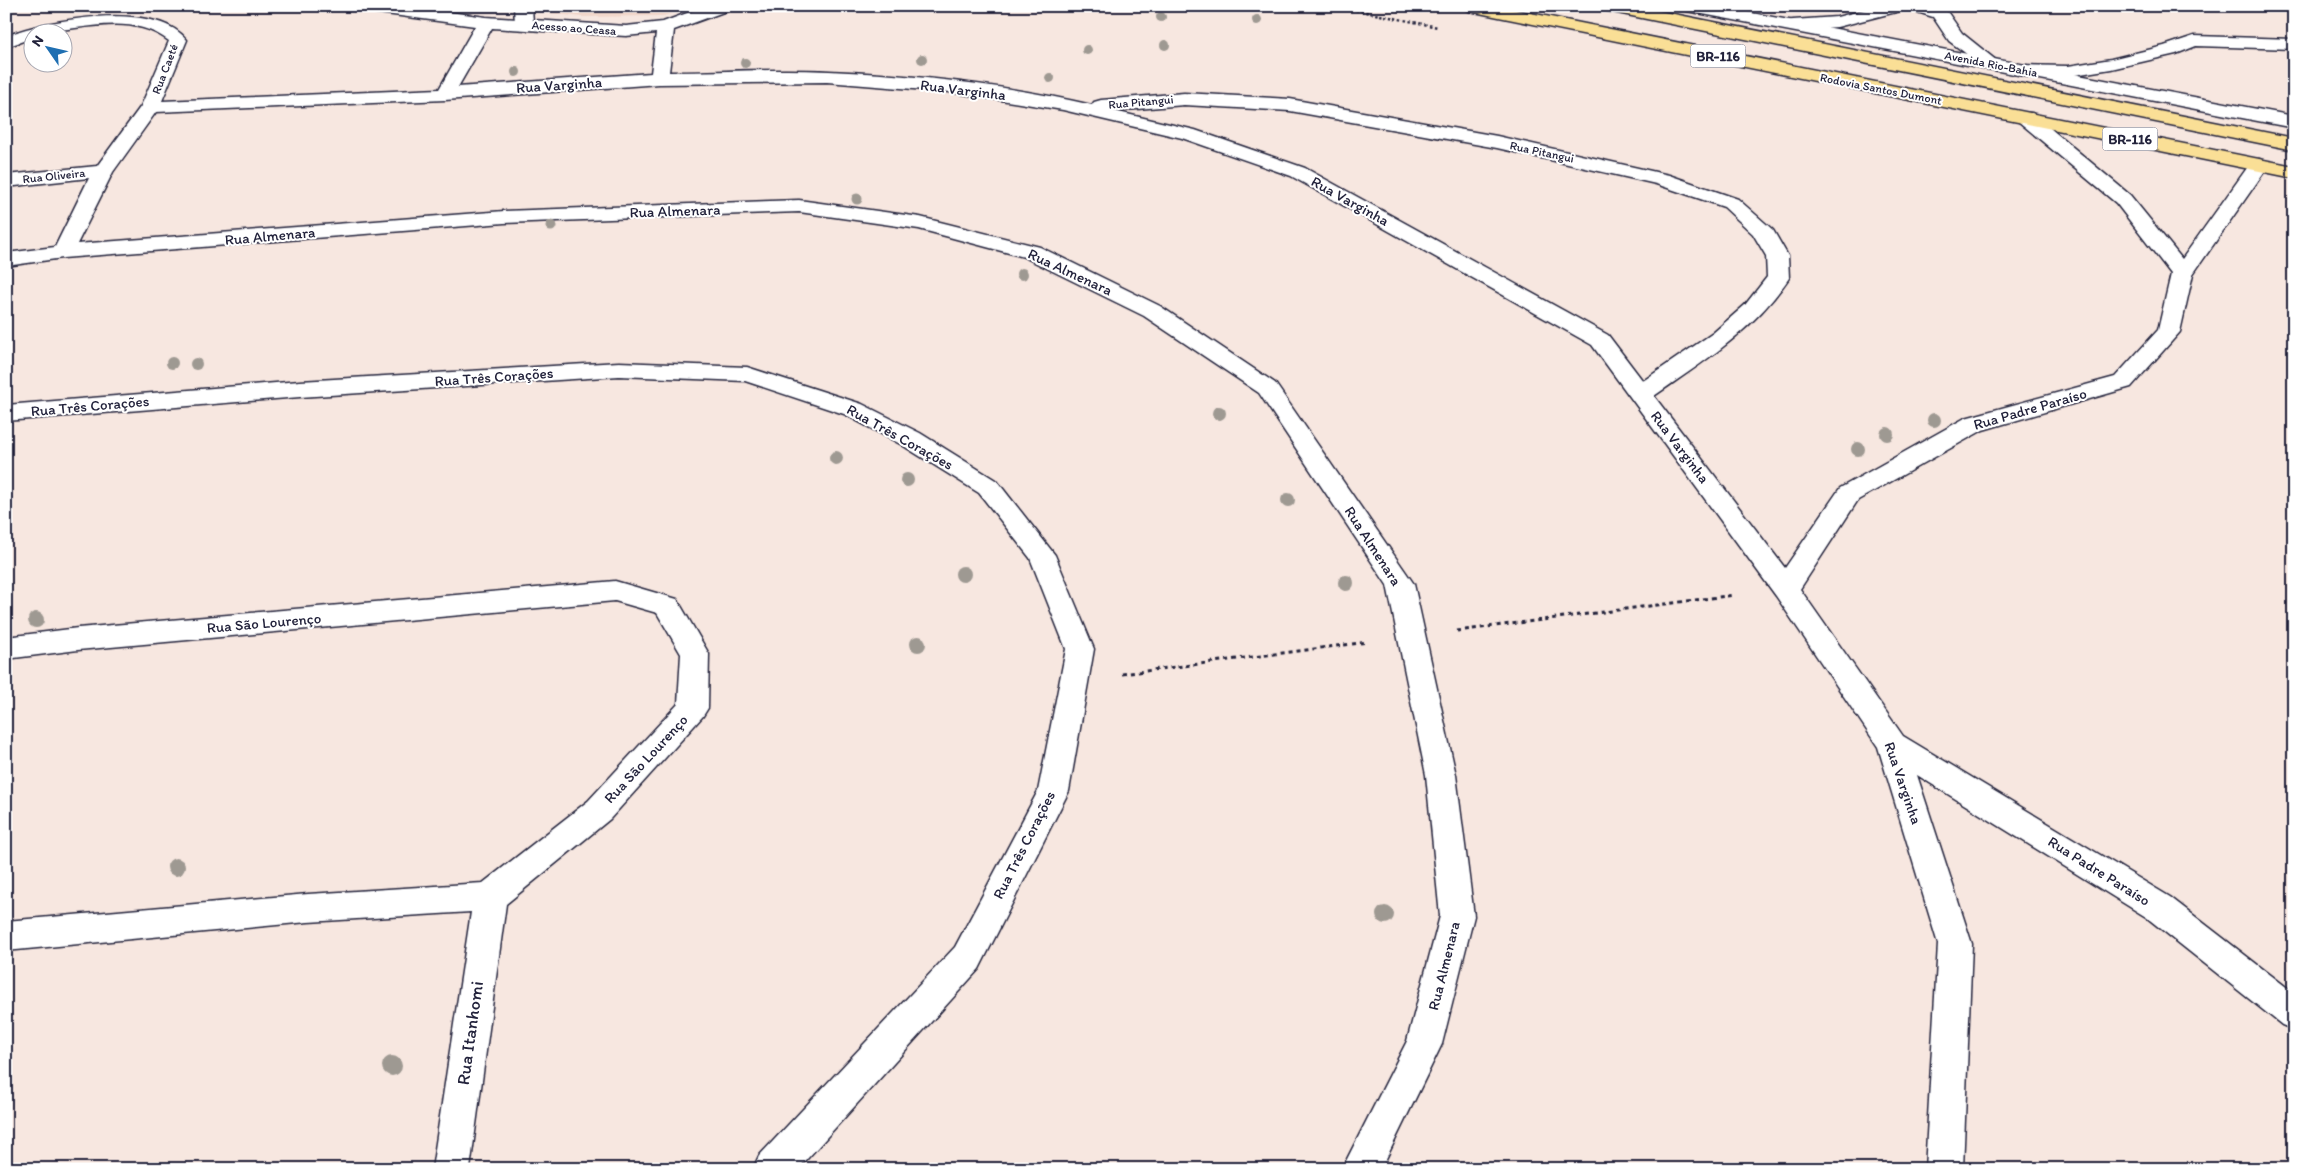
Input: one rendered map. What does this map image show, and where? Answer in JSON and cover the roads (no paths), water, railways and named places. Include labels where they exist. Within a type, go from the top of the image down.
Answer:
[{"type":"highway","name":"Rodovia Santos Dumont","points":[[1469,6],[2294,172]]},
{"type":"highway","name":"Rodovia Santos Dumont","points":[[1607,6],[2294,144]]},
{"type":"street","name":"Acesso ao Ceasa","points":[[363,6],[486,22],[524,11],[626,32],[666,27],[723,6]]},
{"type":"street","name":"Avenida Rio-Bahia","points":[[1688,6],[2294,122]]},
{"type":"street","points":[[1793,25],[1837,22],[1901,6]]},
{"type":"street","points":[[1925,7],[1940,14],[1944,24],[1964,45],[1993,65]]},
{"type":"street","name":"Rua Caeté","points":[[6,42],[34,31],[91,20],[124,20],[160,26],[178,40],[150,107],[103,171],[63,252]]},
{"type":"street","points":[[445,94],[486,22]]},
{"type":"street","points":[[659,78],[666,27]]},
{"type":"street","points":[[2020,70],[2068,71],[2111,64],[2170,50],[2194,41],[2294,44]]},
{"type":"street","name":"Rua Varginha","points":[[150,107],[445,94],[659,78],[827,76],[950,86],[1077,108],[1188,134],[1298,172],[1600,340],[1786,589],[1892,744],[1954,944],[1944,1169]]},
{"type":"street","name":"Rua Pitangui","points":[[1077,108],[1184,99],[1290,105],[1497,142],[1662,179],[1730,203],[1762,230],[1777,256],[1778,278],[1753,310],[1721,338],[1641,394]]},
{"type":"street","points":[[2024,117],[2122,199],[2182,274]]},
{"type":"street","name":"Rua Padre Paraíso","points":[[1786,589],[1849,494],[1974,424],[2123,382],[2169,332],[2182,274],[2259,165]]},
{"type":"street","name":"Rua Oliveira","points":[[6,181],[103,171]]},
{"type":"street","name":"Rua Almenara","points":[[6,260],[63,252],[504,217],[799,206],[920,223],[1032,252],[1152,312],[1267,388],[1400,584],[1441,775],[1457,916],[1424,1044],[1361,1169]]},
{"type":"street","name":"Rua Três Corações","points":[[6,413],[300,389],[619,369],[747,374],[853,409],[911,439],[988,487],[1042,555],[1080,648],[1053,792],[967,958],[772,1169]]},
{"type":"street","name":"Rua São Lourenço","points":[[6,648],[78,639],[615,591],[668,606],[696,654],[693,708],[599,810],[490,896]]},
{"type":"street","name":"Rua Padre Paraíso","points":[[1892,744],[2158,907],[2294,1014]]},
{"type":"street","points":[[6,936],[308,908],[490,896]]},
{"type":"street","name":"Rua Itanhomi","points":[[451,1169],[490,896]]}]
